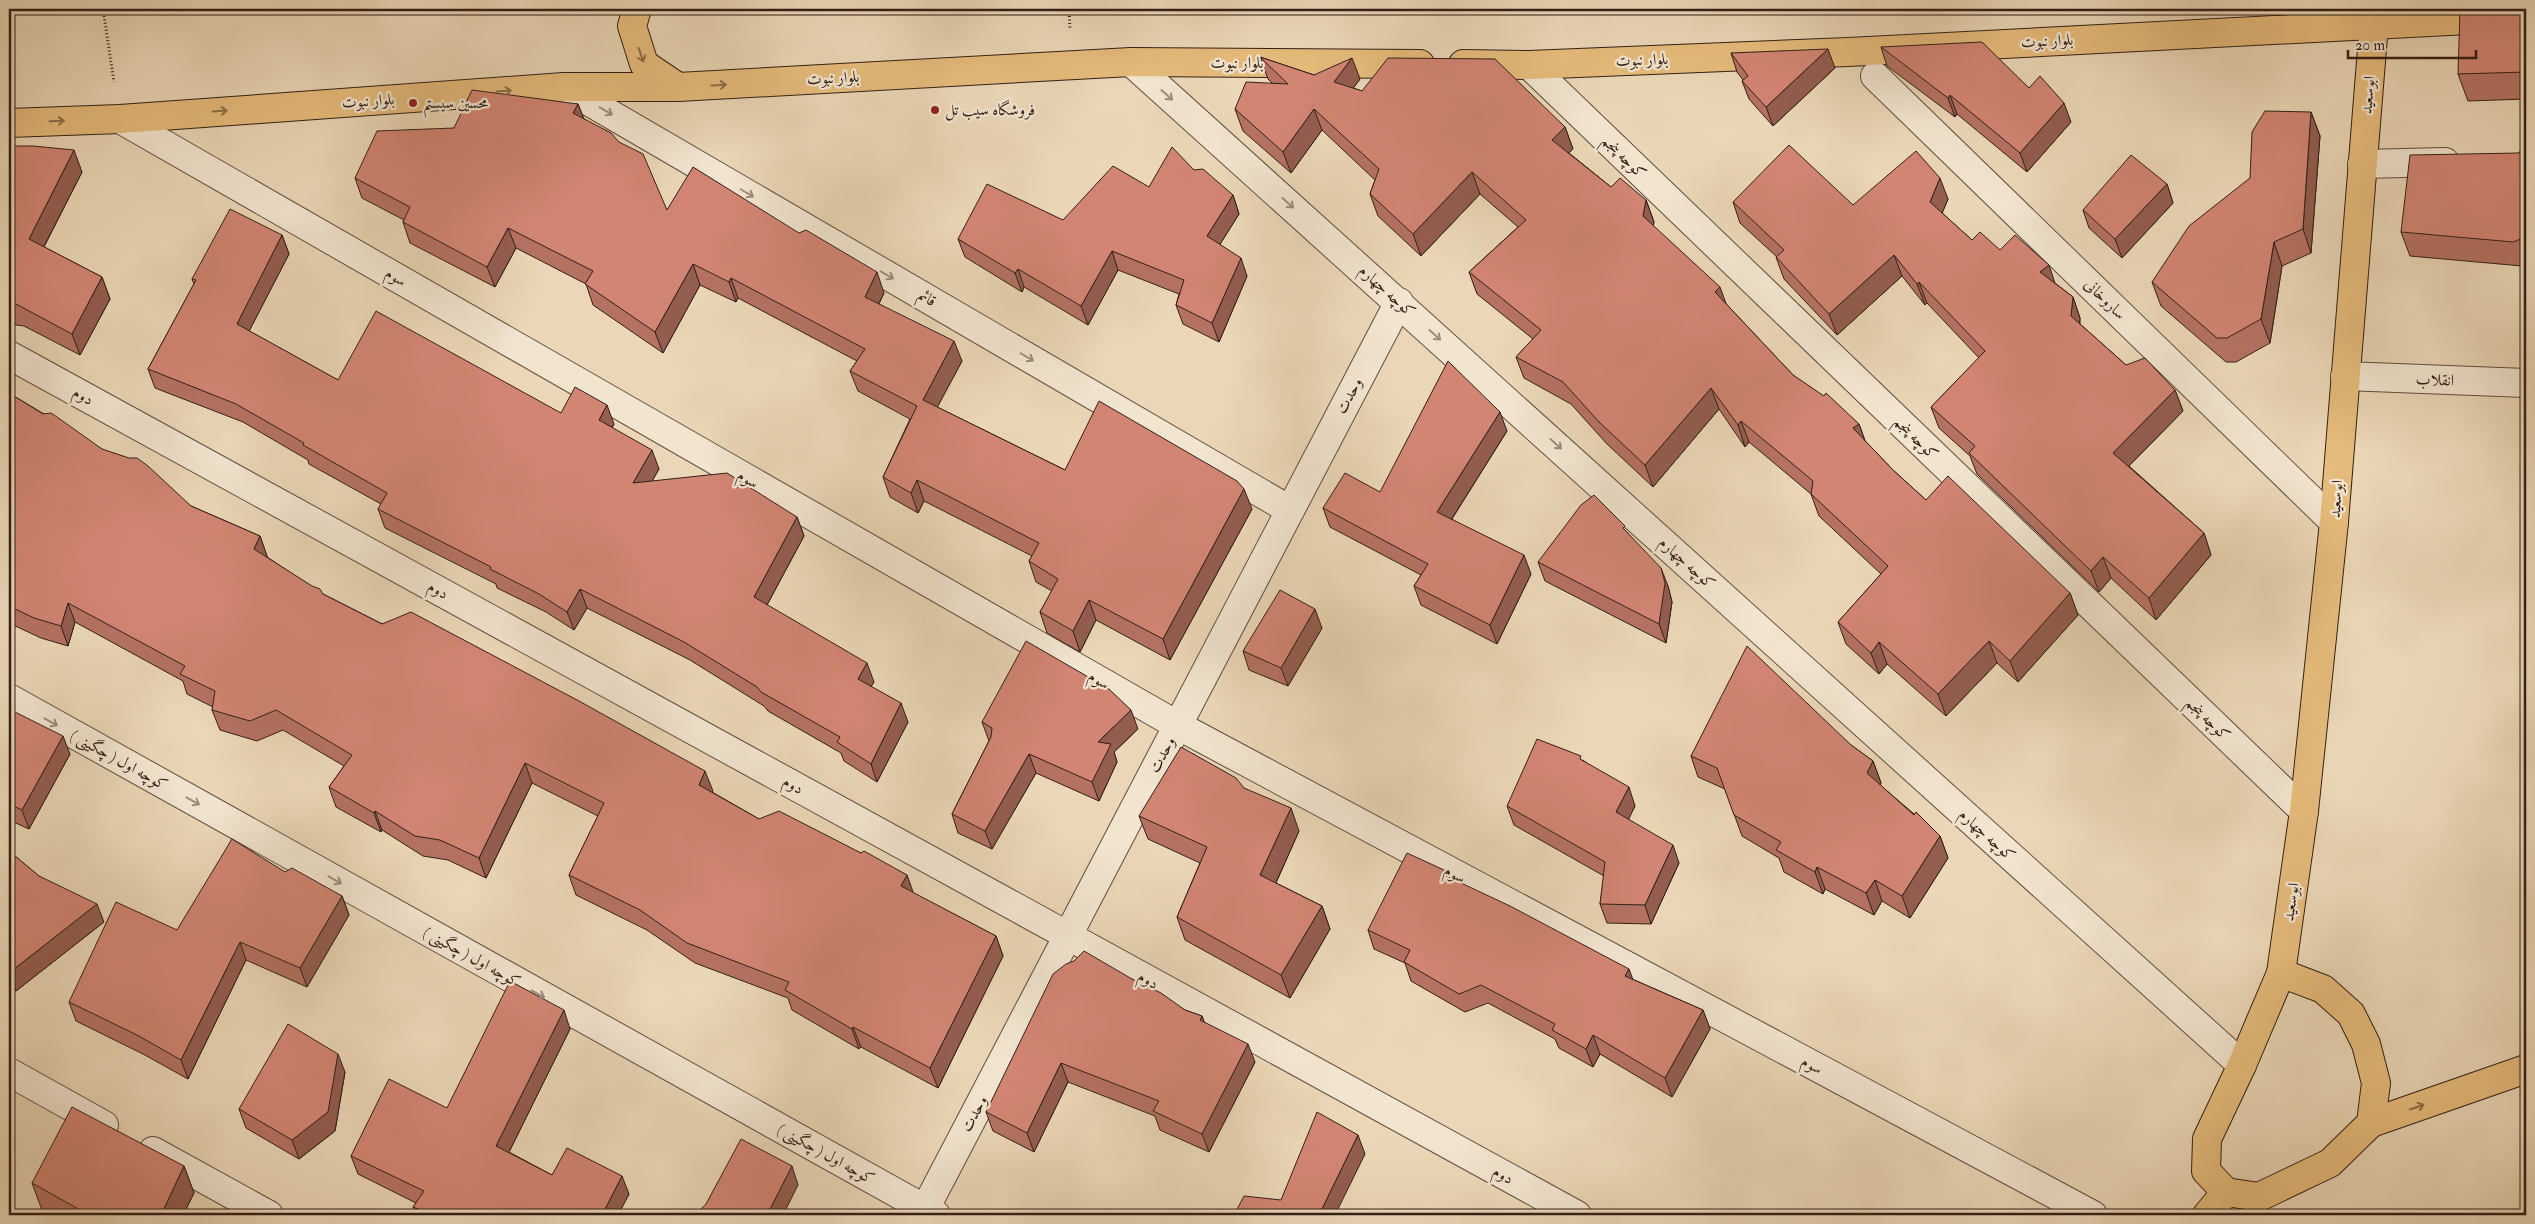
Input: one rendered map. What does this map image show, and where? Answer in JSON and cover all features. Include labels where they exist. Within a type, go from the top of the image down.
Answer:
[{"type":"main road","points":[[637,9],[632,26],[644,64],[678,87]]},
{"type":"main road","name":"بلوار نبوت","points":[[9,123],[120,119],[564,86],[678,87],[1131,62],[1529,64],[1848,52],[2526,17]]},
{"type":"main road","name":"ابوسعید","points":[[2226,1192],[2206,1171],[2207,1139],[2242,1065],[2281,973],[2304,811],[2334,522],[2374,24]]},
{"type":"main road","points":[[2281,973],[2323,989],[2351,1014],[2366,1044],[2376,1083],[2371,1123]]},
{"type":"main road","points":[[2207,1215],[2226,1192],[2260,1197],[2330,1163],[2371,1123],[2526,1068]]},
{"type":"street","name":"کوچه چهارم","points":[[1131,62],[2242,1065]]},
{"type":"street","name":"کوچه پنجم","points":[[1529,64],[2304,811]]},
{"type":"street","name":"ساروخانی","points":[[1875,76],[2334,522]]},
{"type":"street","name":"قائم","points":[[564,86],[1290,510]]},
{"type":"street","name":"سوم","points":[[120,119],[1177,725],[2094,1215]]},
{"type":"street","points":[[2362,164],[2468,162]]},
{"type":"street","name":"وحدت","points":[[930,1212],[1068,935],[1399,302]]},
{"type":"street","name":"دوم","points":[[9,355],[1578,1215]]},
{"type":"street","name":"انقلاب","points":[[2345,376],[2526,383]]},
{"type":"street","name":"کوچه اول ( چگینی )","points":[[9,698],[930,1212]]},
{"type":"street","points":[[9,1072],[228,1205],[269,1215]]},
{"type":"path","points":[[103,9],[120,119]]},
{"type":"building","points":[[2460,9],[2526,9],[2526,72],[2458,74]]},
{"type":"building","points":[[1982,42],[2029,88],[2040,76],[2064,103],[2020,153],[1950,95],[1948,98],[1881,47]]},
{"type":"building","points":[[1828,49],[1766,107],[1742,81],[1748,76],[1731,53]]},
{"type":"building","points":[[1260,57],[1314,75],[1352,58],[1334,82],[1362,91],[1388,58],[1495,59],[1565,127],[1552,140],[1611,187],[1620,178],[1646,200],[1643,216],[1720,287],[1715,292],[1793,375],[1824,396],[1826,393],[1859,424],[1853,428],[1893,470],[1926,500],[1948,476],[2070,593],[2010,661],[1989,641],[1938,694],[1879,642],[1871,653],[1838,622],[1888,566],[1811,494],[1813,481],[1741,421],[1738,425],[1711,388],[1645,465],[1599,422],[1563,382],[1516,357],[1541,330],[1469,272],[1526,220],[1472,172],[1413,234],[1370,194],[1379,169],[1314,109],[1283,152],[1235,109],[1246,82],[1288,84]]},
{"type":"building","points":[[472,90],[578,104],[573,113],[611,133],[619,142],[643,154],[667,210],[693,167],[799,233],[806,230],[877,272],[865,297],[954,341],[923,400],[1065,470],[1099,401],[1237,481],[1244,489],[1163,639],[1089,600],[1073,631],[1040,612],[1058,579],[1029,561],[1039,543],[917,480],[911,493],[883,477],[917,406],[850,371],[865,349],[731,278],[729,282],[693,264],[655,332],[585,284],[593,271],[508,228],[487,267],[403,222],[410,207],[355,178],[377,131],[454,128]]},
{"type":"building","points":[[2265,111],[2311,112],[2303,229],[2274,242],[2261,319],[2227,338],[2217,338],[2152,282],[2189,226],[2250,178],[2252,132]]},
{"type":"building","points":[[1789,145],[1853,205],[1916,151],[1940,178],[1930,202],[1972,240],[1980,232],[2000,250],[2015,235],[2049,265],[2040,272],[2073,297],[2071,316],[2126,365],[2145,358],[2175,390],[2113,453],[2204,533],[2149,598],[2103,557],[2091,571],[1969,453],[1975,446],[1931,407],[1985,351],[1919,282],[1917,284],[1894,255],[1829,314],[1776,257],[1784,250],[1733,202]]},
{"type":"building","points":[[9,146],[74,150],[29,239],[102,277],[72,334],[16,304],[9,303]]},
{"type":"building","points":[[1172,147],[1194,170],[1203,169],[1233,195],[1207,236],[1241,258],[1212,323],[1176,305],[1184,280],[1112,251],[1081,306],[1018,269],[1015,273],[958,239],[987,184],[1063,220],[1113,166],[1149,187]]},
{"type":"building","points":[[2526,148],[2526,237],[2513,242],[2401,232],[2410,155],[2518,153]]},
{"type":"building","points":[[2131,155],[2167,184],[2115,239],[2083,210]]},
{"type":"building","points":[[230,209],[282,235],[237,324],[338,380],[376,311],[561,413],[575,387],[607,405],[599,420],[652,450],[633,483],[727,473],[797,517],[754,597],[867,663],[858,679],[901,703],[871,764],[837,742],[840,737],[761,692],[757,687],[684,642],[580,589],[567,612],[539,594],[490,569],[491,567],[378,509],[387,493],[303,445],[304,443],[236,404],[148,369],[196,280],[192,279]]},
{"type":"building","points":[[1448,361],[1500,412],[1437,512],[1524,555],[1490,625],[1414,586],[1428,564],[1323,508],[1345,473],[1380,492]]},
{"type":"building","points":[[9,393],[43,414],[51,413],[102,449],[129,458],[137,458],[191,506],[260,536],[254,549],[312,586],[320,589],[323,594],[382,624],[411,612],[579,701],[705,771],[699,785],[759,819],[779,811],[861,853],[864,851],[907,875],[901,886],[996,936],[930,1068],[853,1027],[852,1029],[785,990],[789,982],[687,943],[640,910],[569,875],[604,803],[525,763],[479,858],[440,840],[415,836],[375,811],[374,813],[329,787],[352,755],[276,710],[250,721],[212,710],[215,691],[180,674],[185,666],[68,603],[61,626],[34,618],[9,606]]},
{"type":"building","points":[[1594,495],[1625,526],[1623,528],[1661,568],[1665,583],[1659,624],[1538,562],[1581,505]]},
{"type":"building","points":[[1280,590],[1315,609],[1281,668],[1243,651]]},
{"type":"building","points":[[1026,641],[1109,689],[1131,710],[1098,742],[1111,744],[1092,782],[1029,754],[985,831],[952,814],[991,737],[992,728],[982,722]]},
{"type":"building","points":[[1747,646],[1851,745],[1873,761],[1867,773],[1914,815],[1916,812],[1940,836],[1902,896],[1875,880],[1866,893],[1817,867],[1815,872],[1776,850],[1781,842],[1734,815],[1717,768],[1691,756]]},
{"type":"building","points":[[11,710],[63,736],[22,810],[9,804],[9,714]]},
{"type":"building","points":[[1537,739],[1581,756],[1580,759],[1629,787],[1616,812],[1673,845],[1645,905],[1600,904],[1605,862],[1507,806]]},
{"type":"building","points":[[1181,747],[1236,778],[1244,788],[1291,808],[1260,875],[1322,906],[1281,975],[1177,917],[1207,847],[1139,816]]},
{"type":"building","points":[[232,839],[285,872],[292,868],[342,896],[300,968],[240,942],[181,1060],[137,1035],[69,1002],[116,902],[177,930]]},
{"type":"building","points":[[9,851],[39,876],[97,904],[9,973]]},
{"type":"building","points":[[1407,853],[1444,870],[1442,874],[1510,906],[1629,969],[1625,976],[1703,1010],[1665,1078],[1593,1035],[1586,1049],[1552,1030],[1555,1024],[1481,985],[1459,994],[1404,962],[1410,950],[1368,930]]},
{"type":"building","points":[[1084,951],[1132,979],[1161,993],[1185,1010],[1202,1016],[1200,1020],[1248,1044],[1202,1134],[1153,1111],[1159,1101],[1061,1063],[1027,1133],[986,1112],[1053,974],[1066,964],[1074,961]]},
{"type":"building","points":[[510,981],[564,1010],[496,1146],[552,1175],[567,1148],[622,1176],[603,1213],[608,1215],[433,1215],[413,1207],[424,1191],[351,1156],[389,1079],[447,1108]]},
{"type":"building","points":[[288,1024],[338,1054],[328,1112],[292,1140],[239,1109]]},
{"type":"building","points":[[72,1107],[184,1166],[161,1215],[89,1215],[32,1183]]},
{"type":"building","points":[[1317,1112],[1358,1135],[1319,1215],[1234,1215],[1244,1196],[1281,1200]]},
{"type":"building","points":[[741,1139],[792,1166],[767,1215],[695,1215],[706,1204]]},
{"type":"place","name":"محسین سیستم","points":[[413,103]]},
{"type":"place","name":"فروشگاه سیب تل","points":[[935,110]]}]
